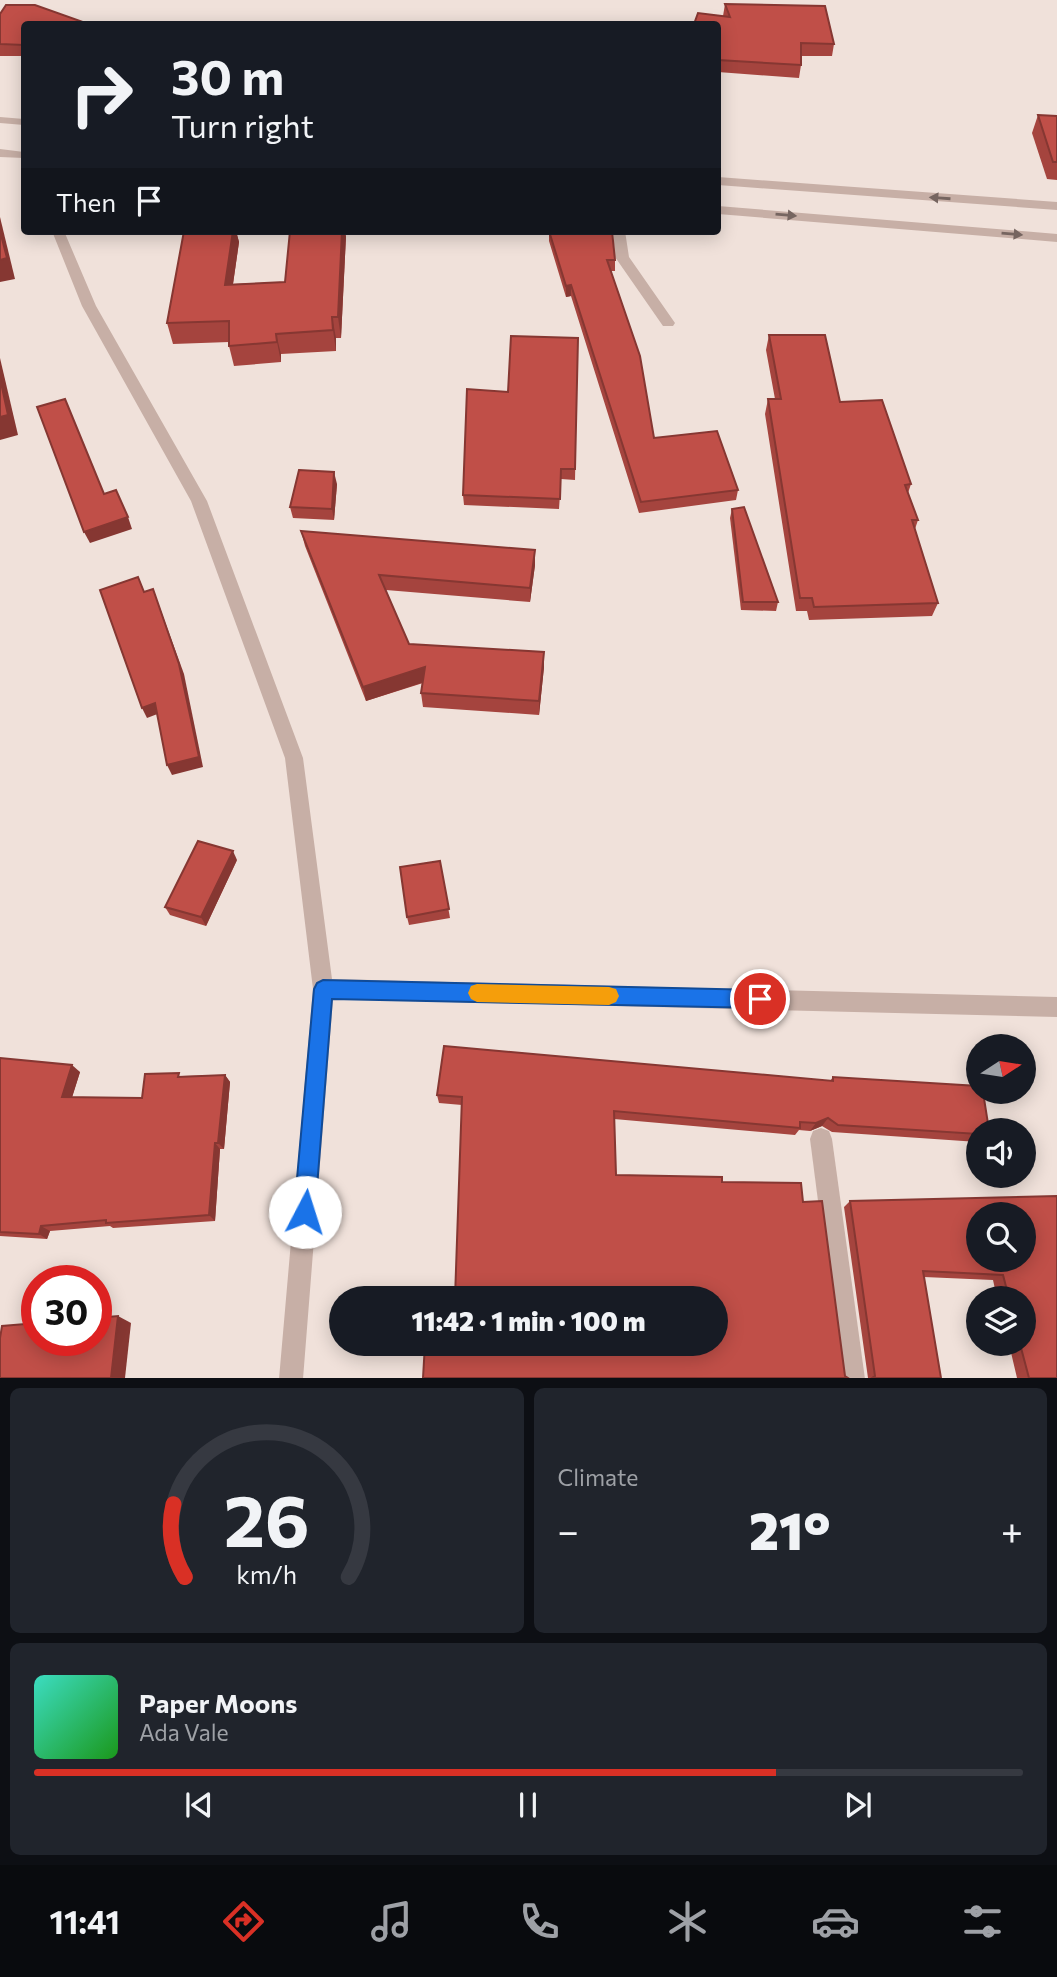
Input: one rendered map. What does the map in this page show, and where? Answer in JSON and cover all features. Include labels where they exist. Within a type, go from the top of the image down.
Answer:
[{"type":"street","points":[[0,120],[21,122]]},
{"type":"street","points":[[0,153],[21,155]]},
{"type":"street","points":[[721,181],[1057,206]]},
{"type":"street","points":[[721,210],[1057,238]]},
{"type":"street","points":[[60,235],[89,306],[199,501],[293,758],[323,989],[291,1378]]},
{"type":"street","points":[[620,235],[622,257],[668,323]]},
{"type":"street","points":[[323,989],[1057,1007]]},
{"type":"street","points":[[821,1139],[853,1378]]},
{"type":"building","points":[[725,4],[825,6],[834,44],[801,43],[801,65],[721,60],[721,21],[695,21],[698,13],[730,17]]},
{"type":"building","points":[[6,5],[35,5],[80,21],[21,21],[21,45],[0,44],[0,14]]},
{"type":"building","points":[[1038,115],[1057,116],[1057,162],[1053,162]]},
{"type":"building","points":[[0,231],[7,258],[0,260]]},
{"type":"building","points":[[183,235],[232,235],[225,285],[285,282],[290,235],[342,235],[338,317],[332,317],[333,330],[276,334],[277,342],[229,346],[229,321],[167,323]]},
{"type":"building","points":[[550,235],[612,235],[615,260],[607,260],[640,356],[654,438],[717,431],[738,490],[641,502],[571,285],[566,286]]},
{"type":"building","points":[[769,335],[825,335],[840,402],[882,400],[911,484],[905,485],[918,520],[912,520],[938,603],[814,607],[812,598],[800,598],[768,399],[781,399]]},
{"type":"building","points":[[511,336],[578,338],[575,469],[561,469],[560,499],[463,495],[467,389],[508,392]]},
{"type":"building","points":[[0,378],[8,415],[0,417]]},
{"type":"building","points":[[65,399],[104,494],[116,490],[128,517],[84,532],[37,407]]},
{"type":"building","points":[[299,470],[334,472],[332,509],[290,507]]},
{"type":"building","points":[[744,507],[778,602],[743,602],[732,509]]},
{"type":"building","points":[[301,531],[535,550],[530,588],[379,575],[409,644],[544,652],[539,701],[421,693],[425,667],[363,687]]},
{"type":"building","points":[[138,577],[144,592],[153,589],[179,664],[199,757],[167,765],[155,703],[142,708],[100,590]]},
{"type":"building","points":[[198,841],[233,851],[201,917],[165,907]]},
{"type":"building","points":[[440,861],[449,909],[407,917],[400,867]]},
{"type":"building","points":[[444,1046],[833,1081],[833,1077],[966,1085],[966,1104],[985,1104],[987,1118],[966,1118],[966,1133],[838,1125],[828,1118],[816,1123],[800,1122],[800,1128],[614,1111],[616,1175],[722,1177],[722,1182],[801,1183],[803,1202],[822,1201],[845,1376],[848,1378],[423,1378],[424,1356],[728,1356],[728,1286],[455,1286],[462,1097],[437,1095]]},
{"type":"building","points":[[0,1058],[72,1065],[62,1097],[142,1098],[145,1074],[179,1073],[178,1077],[225,1075],[218,1143],[215,1143],[209,1215],[41,1226],[39,1234],[0,1232]]},
{"type":"building","points":[[1057,1196],[1057,1378],[1029,1378],[1023,1356],[1036,1356],[1036,1286],[1006,1286],[1003,1275],[923,1271],[941,1378],[872,1378],[875,1376],[850,1201]]},
{"type":"building","points":[[118,1316],[111,1378],[0,1378],[2,1326],[21,1324],[21,1356],[112,1356],[112,1317]]},
{"type":"slow traffic","points":[[477,993],[609,996]]},
{"type":"route","points":[[305,1212],[323,989],[760,999]]}]
